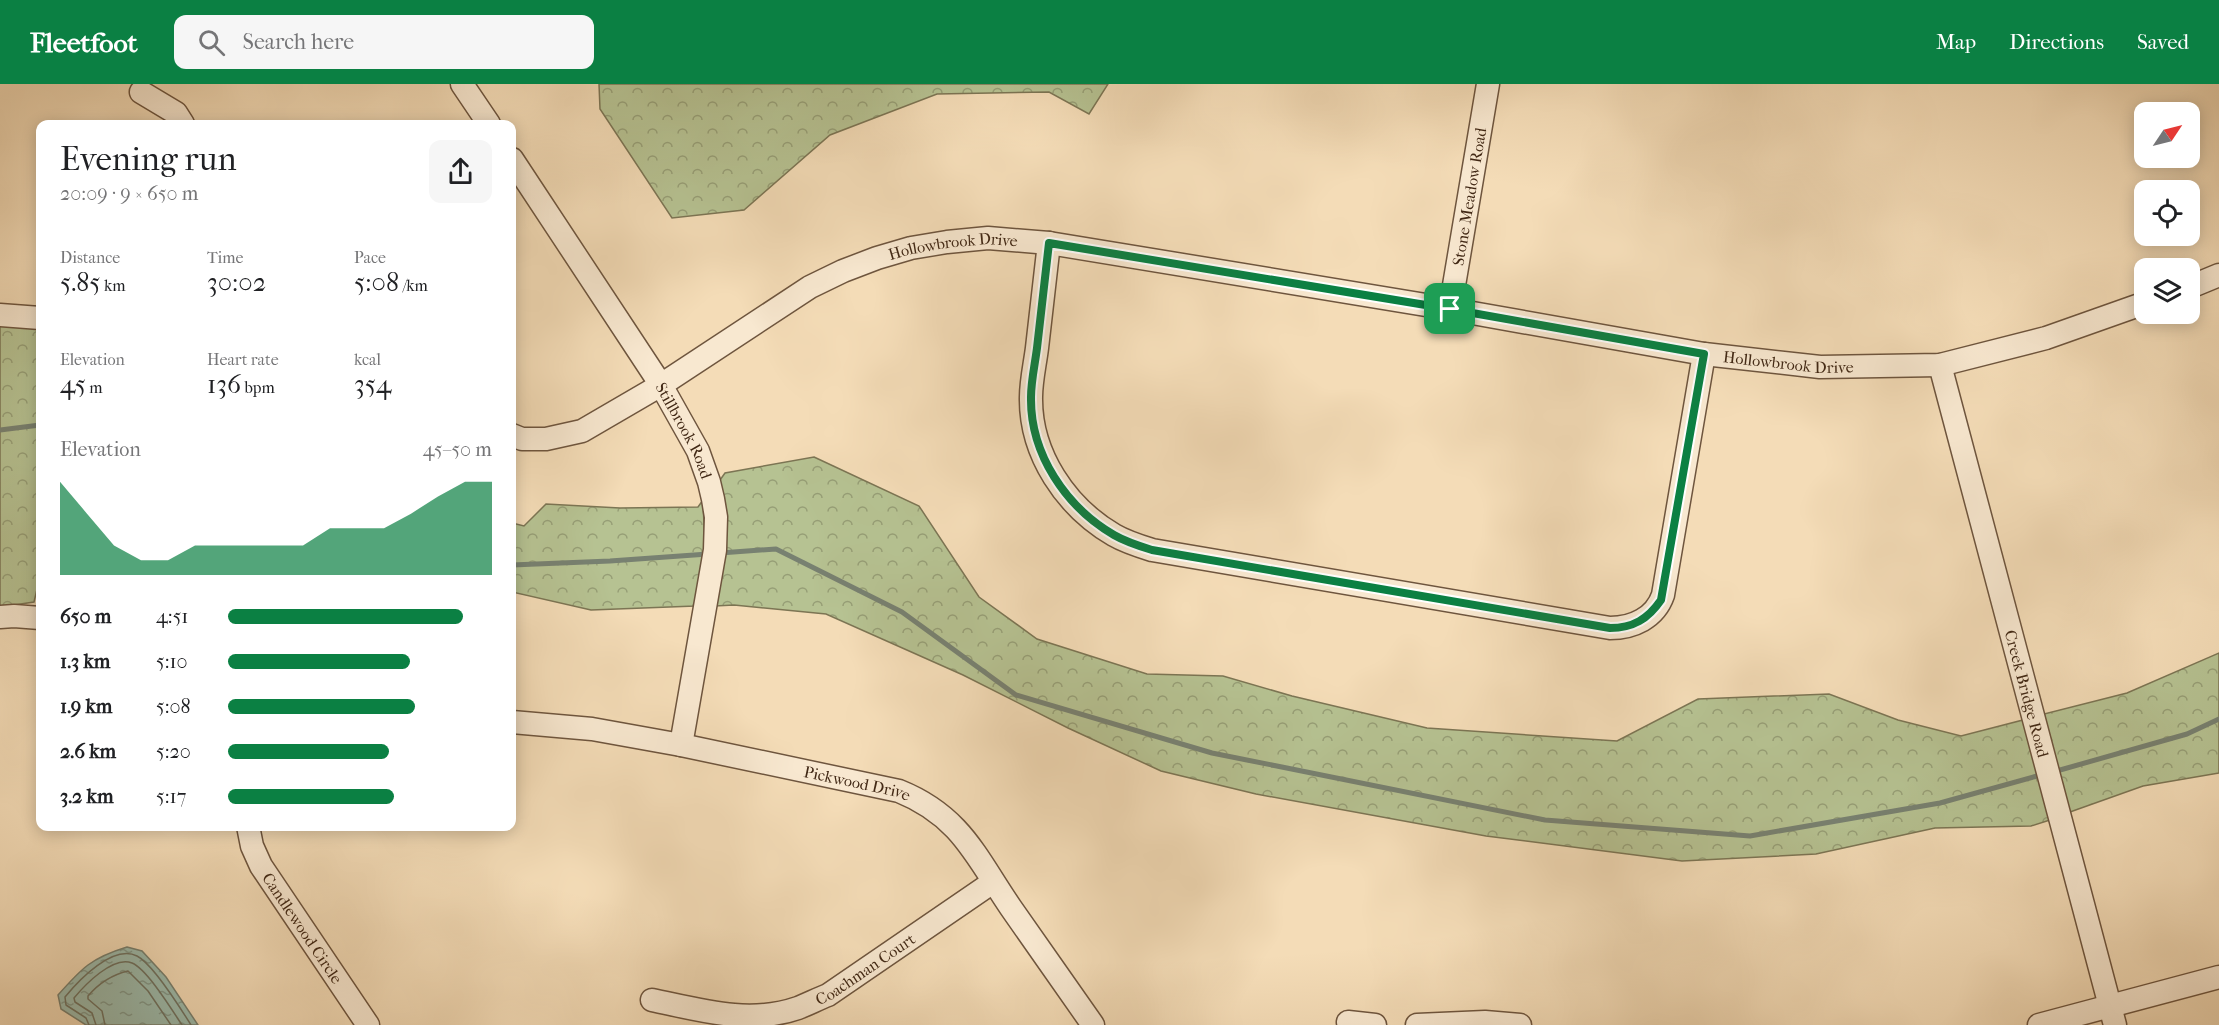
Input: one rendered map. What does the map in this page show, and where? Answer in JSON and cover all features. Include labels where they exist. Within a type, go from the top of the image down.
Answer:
[{"type":"street","points":[[462,84],[486,120]]},
{"type":"street","name":"Stone Meadow Road","points":[[1450,309],[1488,84]]},
{"type":"street","points":[[141,92],[176,113],[180,120]]},
{"type":"street","name":"Stillbrook Road","points":[[516,165],[661,385],[698,451],[709,482],[716,518],[715,549],[681,745]]},
{"type":"street","name":"Hollowbrook Drive","points":[[516,437],[522,439],[546,439],[568,436],[582,431],[661,385],[810,287],[843,271],[911,248],[988,238],[1049,243],[1450,309],[1704,354],[1820,367],[1940,364],[2046,338],[2134,307]]},
{"type":"street","points":[[1049,243],[1031,397],[1034,425],[1042,452],[1054,477],[1070,500],[1090,519],[1126,541],[1152,550],[1598,626],[1624,628],[1640,622],[1654,611],[1661,600],[1704,354]]},
{"type":"street","points":[[2200,283],[2219,275]]},
{"type":"street","points":[[0,315],[36,318]]},
{"type":"street","name":"Creek Bridge Road","points":[[1940,364],[2112,1015]]},
{"type":"street","points":[[0,617],[36,618]]},
{"type":"street","name":"Pickwood Drive","points":[[516,722],[592,729],[681,745],[899,791],[920,800],[950,822],[971,844],[993,882],[1093,1025]]},
{"type":"street","name":"Candlewood Circle","points":[[249,831],[252,846],[261,866],[368,1025]]},
{"type":"street","name":"Coachman Court","points":[[652,1000],[720,1015],[744,1017],[771,1015],[798,1008],[828,995],[993,882]]},
{"type":"street","points":[[2039,1025],[2112,1015],[2219,977]]},
{"type":"street","points":[[1348,1022],[1375,1025]]},
{"type":"street","points":[[1417,1025],[1485,1022],[1520,1025]]},
{"type":"green space","points":[[599,84],[1108,84],[1089,114],[1049,92],[937,94],[830,135],[744,210],[672,218],[600,109]]},
{"type":"green space","points":[[0,325],[36,328],[36,594],[34,602],[0,607]]},
{"type":"green space","points":[[814,457],[919,506],[979,597],[1037,639],[1147,674],[1223,676],[1292,696],[1427,728],[1617,741],[1698,699],[1829,694],[1898,720],[1961,736],[2023,720],[2050,820],[2031,826],[1935,828],[1816,854],[1682,861],[1486,836],[1256,794],[1161,771],[1068,728],[963,675],[826,614],[734,605],[715,606],[720,480],[725,473]]},
{"type":"green space","points":[[703,500],[705,550],[695,606],[591,610],[516,593],[516,524],[524,526],[546,504],[620,508],[698,507]]},
{"type":"green space","points":[[2219,653],[2219,773],[2143,786],[2070,812],[2044,714],[2127,693]]},
{"type":"water","points":[[127,947],[142,951],[166,977],[198,1025],[86,1025],[61,1009],[58,995],[81,971],[104,955]]},
{"type":"waterway","points":[[0,430],[36,426]]},
{"type":"waterway","points":[[720,553],[776,549],[902,612],[1016,695],[1212,753],[1545,820],[1750,836],[1940,803],[2044,774]]},
{"type":"waterway","points":[[516,565],[708,554]]},
{"type":"waterway","points":[[2053,772],[2187,734],[2219,719]]},
{"type":"route","points":[[1049,243],[1450,309],[1704,354],[1663,595],[1654,611],[1640,622],[1624,628],[1610,628],[1152,550],[1113,535],[1090,519],[1070,500],[1054,477],[1042,452],[1034,425],[1031,397],[1049,243]]}]
